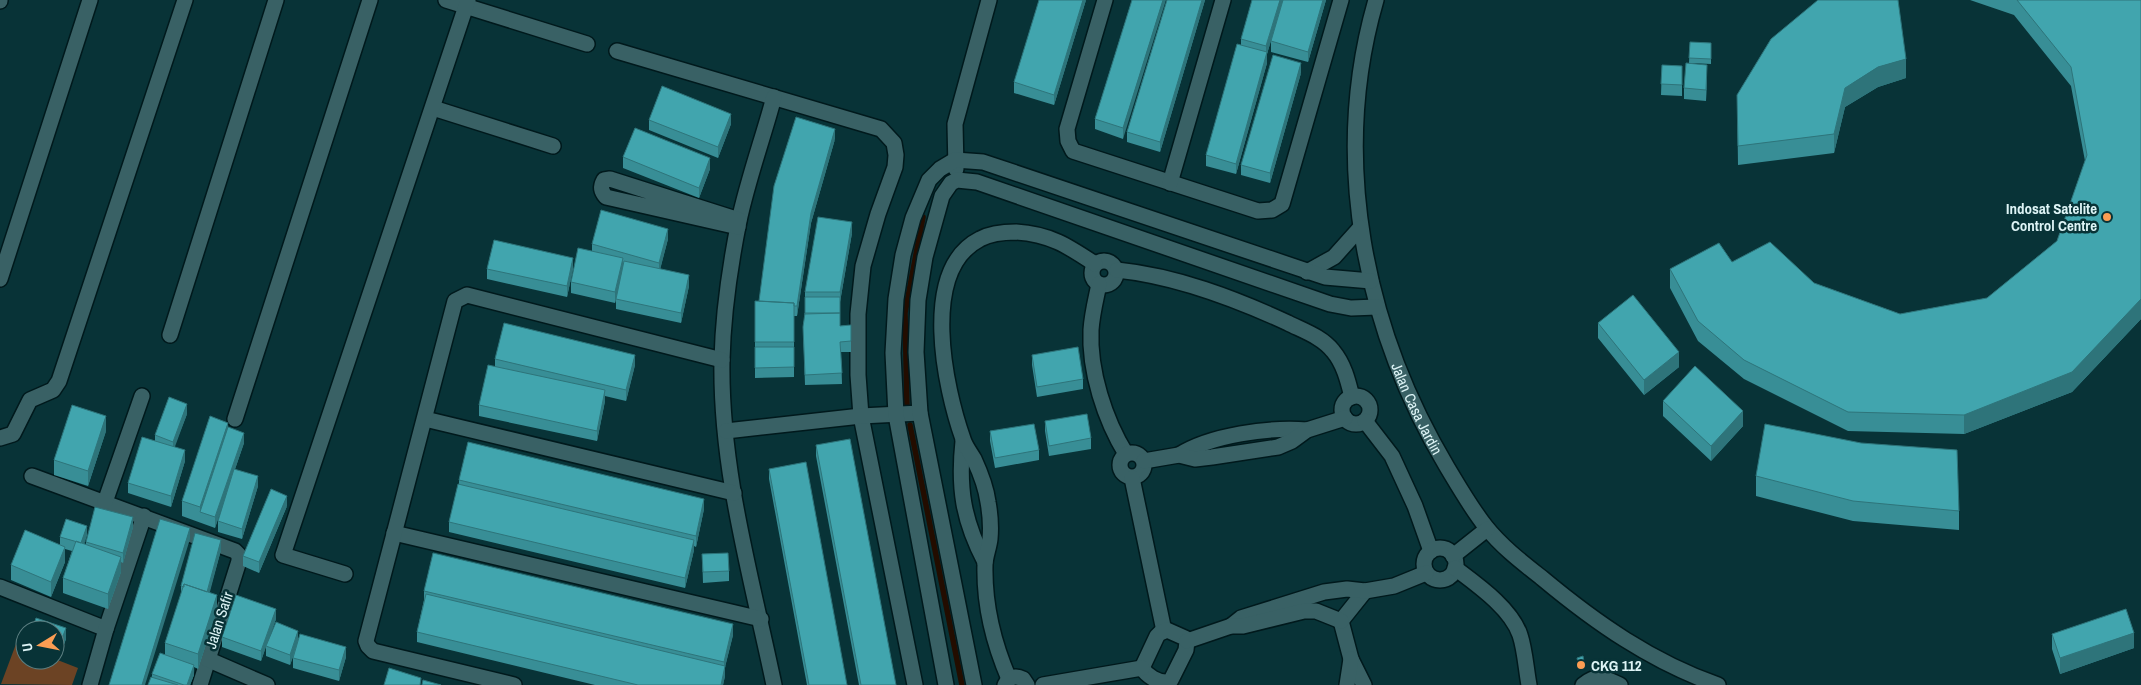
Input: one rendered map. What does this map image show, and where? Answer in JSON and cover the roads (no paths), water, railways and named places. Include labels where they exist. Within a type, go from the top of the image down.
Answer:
[{"type":"street","points":[[0,279],[90,0]]},
{"type":"street","points":[[0,438],[13,434],[30,400],[53,390],[59,381],[185,0]]},
{"type":"street","points":[[170,335],[276,0]]},
{"type":"street","points":[[235,419],[370,0]]},
{"type":"street","points":[[446,0],[468,3],[587,44]]},
{"type":"street","points":[[957,180],[955,124],[989,0]]},
{"type":"street","points":[[1105,0],[1067,129],[1068,141],[1073,151],[1258,211],[1272,210],[1282,204],[1341,0]]},
{"type":"street","points":[[1170,182],[1223,0]]},
{"type":"street","name":"Jalan Casa Jardin","points":[[1376,0],[1362,70],[1357,119],[1355,162],[1357,200],[1360,228],[1377,307],[1398,371],[1419,418],[1467,500],[1487,529],[1519,559],[1605,628],[1657,660],[1718,685]]},
{"type":"street","points":[[345,574],[283,554],[468,3]]},
{"type":"street","points":[[617,51],[881,129],[894,143],[896,155],[895,168],[869,242],[860,289],[856,344],[861,416],[915,685]]},
{"type":"street","points":[[774,97],[739,224],[728,289],[722,360],[726,431],[734,493],[774,685]]},
{"type":"street","points":[[433,108],[553,146]]},
{"type":"street","points":[[946,685],[896,416],[893,344],[896,299],[903,255],[913,218],[930,180],[940,169],[955,160],[983,162],[1306,272],[1340,280],[1371,281]]},
{"type":"street","points":[[610,179],[739,224],[606,197],[602,192],[601,185],[604,180],[610,179]]},
{"type":"street","points":[[974,685],[920,413],[916,352],[918,300],[925,257],[942,196],[951,183],[957,180],[977,182],[1330,304],[1351,308],[1377,307]]},
{"type":"street","points":[[1306,272],[1334,257],[1360,228]]},
{"type":"street","points":[[1027,685],[1019,677],[1007,682],[989,619],[984,582],[985,562],[990,539],[988,502],[974,460],[963,441],[949,390],[942,339],[946,290],[956,259],[966,248],[990,234],[1007,232],[1032,233],[1049,237],[1064,244],[1095,264]]},
{"type":"street","points":[[1095,264],[1105,260],[1114,265],[1116,270],[1117,276],[1110,284],[1099,284]]},
{"type":"street","points":[[1095,264],[1092,275],[1099,284],[1091,331],[1093,356],[1107,417],[1114,434],[1126,454]]},
{"type":"street","points":[[1116,270],[1170,279],[1262,312],[1322,340],[1333,352],[1347,377],[1352,397]]},
{"type":"street","points":[[514,685],[370,649],[367,637],[425,420],[453,304],[462,296],[467,295],[722,360]]},
{"type":"street","points":[[105,502],[142,396]]},
{"type":"street","points":[[1358,396],[1367,401],[1370,412],[1365,421],[1357,424],[1345,418],[1344,403],[1352,397],[1358,396]]},
{"type":"street","points":[[726,431],[861,416],[896,416],[920,413]]},
{"type":"street","points":[[1144,461],[1179,455],[1193,446],[1209,441],[1273,429],[1307,430],[1345,418]]},
{"type":"street","points":[[425,420],[734,493]]},
{"type":"street","points":[[1365,421],[1392,456],[1415,506],[1431,551]]},
{"type":"street","points":[[963,441],[961,485],[963,507],[968,526],[985,562]]},
{"type":"street","points":[[1136,453],[1144,461],[1143,470],[1132,478],[1126,476],[1120,468],[1122,458],[1126,454],[1136,453]]},
{"type":"street","points":[[32,476],[144,516],[106,629],[90,685]]},
{"type":"street","points":[[1132,478],[1164,631]]},
{"type":"street","name":"Jalan Safir","points":[[144,516],[235,550],[238,555],[239,561],[200,685]]},
{"type":"street","points":[[1487,529],[1454,562],[1452,574],[1442,580],[1436,580],[1426,573],[1424,561],[1431,551],[1443,549],[1454,562],[1488,592],[1505,612],[1519,634],[1529,685]]},
{"type":"street","points":[[394,533],[760,620]]},
{"type":"street","points":[[1231,626],[1240,618],[1312,595],[1336,590],[1365,592],[1394,586],[1426,573]]},
{"type":"street","points":[[0,587],[106,629]]},
{"type":"street","points":[[1341,621],[1365,592]]},
{"type":"street","points":[[1187,641],[1231,626],[1244,626],[1304,611],[1316,611],[1341,621]]},
{"type":"street","points":[[1341,621],[1351,658],[1364,685]]},
{"type":"street","points":[[1164,631],[1181,636],[1187,641]]},
{"type":"street","points":[[1142,668],[1157,636],[1164,631]]},
{"type":"street","points":[[1142,668],[1147,674],[1168,684],[1186,650],[1187,641]]},
{"type":"street","points":[[1347,685],[1351,658]]},
{"type":"street","points":[[207,659],[267,685]]},
{"type":"street","points":[[1043,685],[1142,668]]},
{"type":"street","points":[[1583,685],[1590,679],[1600,677],[1620,685]]},
{"type":"waterway","points":[[907,407],[905,313],[923,217]]},
{"type":"waterway","points":[[910,425],[962,685]]},
{"type":"place","name":"Indosat Satelite Control Centre","points":[[2107,217]]},
{"type":"place","name":"CKG 112","points":[[1581,665]]}]
